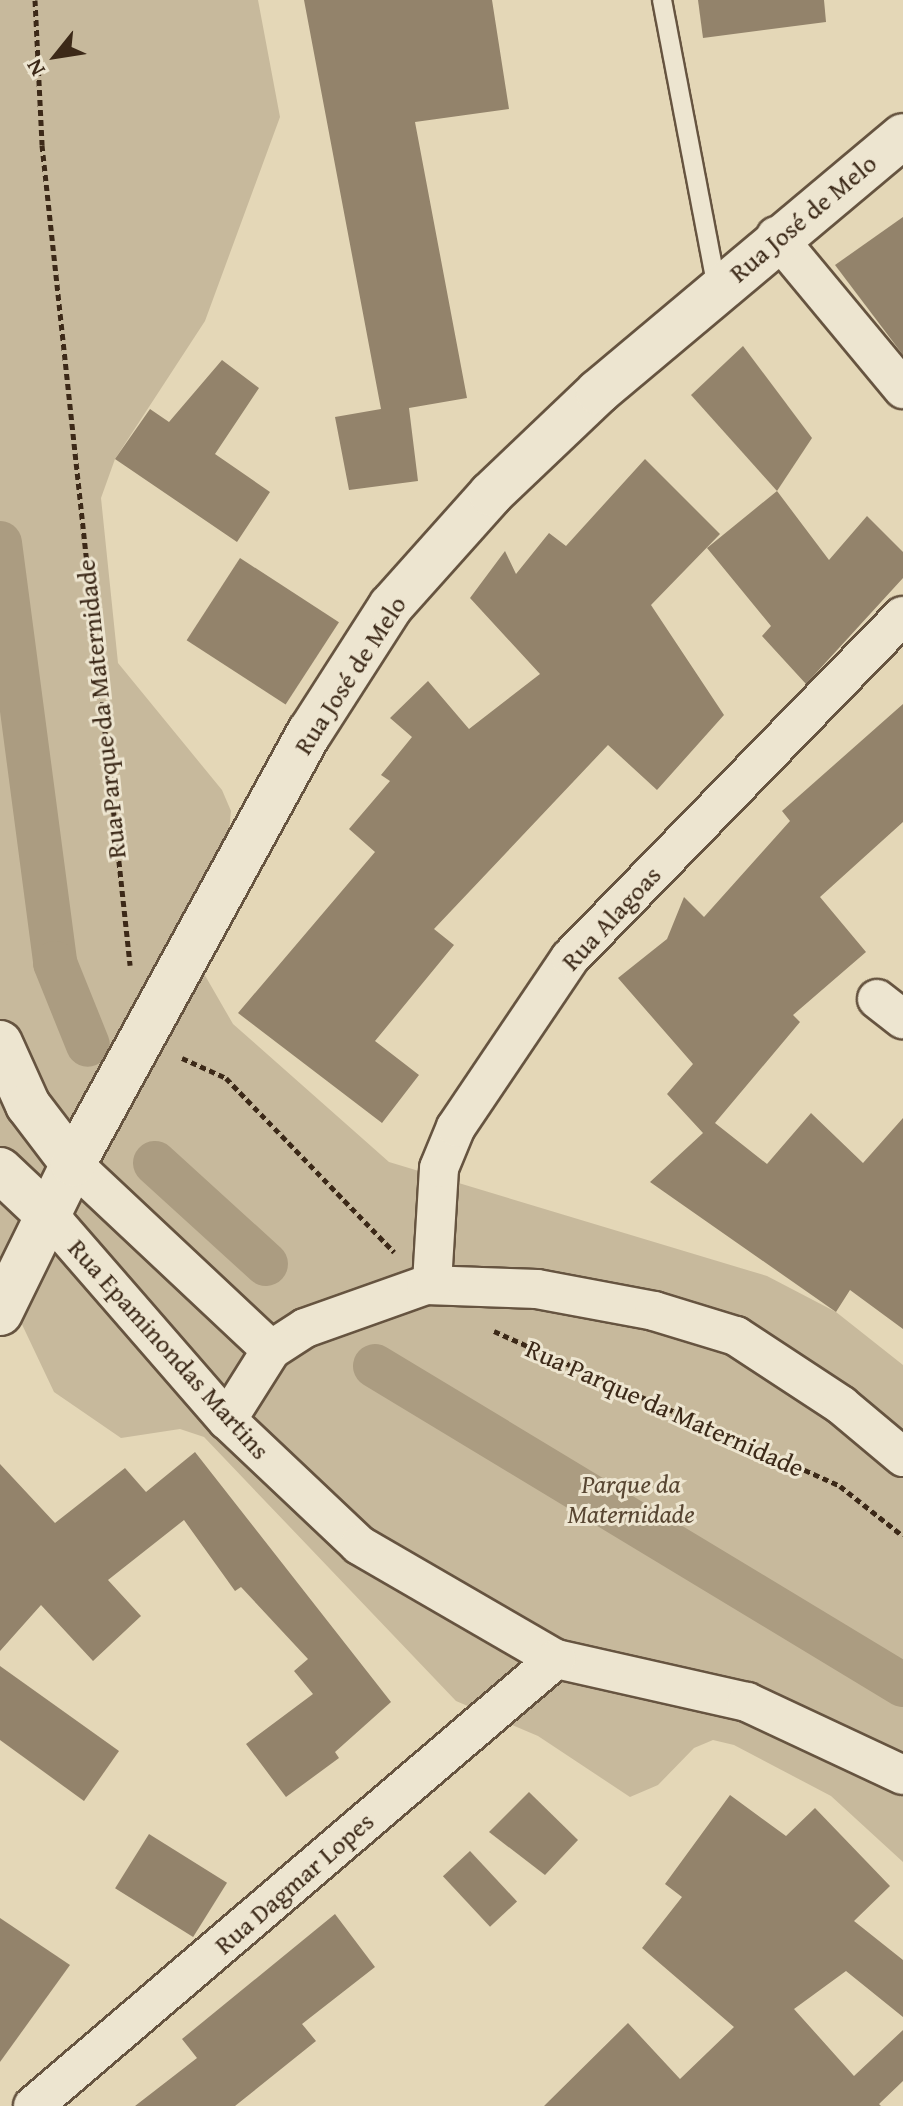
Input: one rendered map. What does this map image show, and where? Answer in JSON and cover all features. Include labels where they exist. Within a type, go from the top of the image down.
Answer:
[{"type":"street","name":"Rua José de Melo","points":[[0,1313],[52,1219],[73,1164],[146,1043],[310,732],[391,606],[491,494],[776,236],[903,136]]},
{"type":"street","points":[[776,236],[903,389]]},
{"type":"street","name":"Rua Alagoas","points":[[429,1284],[439,1168],[456,1127],[570,958],[903,616]]},
{"type":"street","points":[[0,1043],[28,1105],[73,1164],[271,1350]]},
{"type":"street","name":"Rua Epaminondas Martins","points":[[0,1170],[52,1219],[227,1420],[359,1545],[556,1659],[747,1702],[903,1775]]},
{"type":"street","points":[[227,1420],[271,1350],[305,1328],[429,1284],[537,1289],[654,1311],[736,1336],[841,1405],[903,1457]]},
{"type":"street","name":"Rua Dagmar Lopes","points":[[33,2106],[556,1659]]},
{"type":"lane","points":[[662,0],[717,289]]},
{"type":"path","name":"Rua Parque da Maternidade","points":[[35,0],[42,145],[121,907],[146,1043]]},
{"type":"path","points":[[146,1043],[226,1078],[429,1284]]},
{"type":"path","name":"Rua Parque da Maternidade","points":[[481,1325],[840,1486],[903,1536]]},
{"type":"green space","name":"Parque da Maternidade","points":[[0,0],[258,0],[280,117],[205,321],[115,459],[101,498],[118,663],[222,790],[231,811],[229,832],[184,939],[233,1024],[389,1162],[767,1276],[836,1312],[903,1365],[903,1862],[831,1796],[734,1745],[713,1740],[694,1748],[658,1785],[630,1797],[538,1736],[456,1701],[204,1437],[180,1429],[121,1438],[54,1392],[0,1278]]},
{"type":"building","points":[[304,0],[492,0],[509,109],[415,122],[467,398],[409,408],[418,481],[349,490],[335,417],[381,409]]},
{"type":"building","points":[[698,0],[824,0],[826,22],[703,38]]},
{"type":"building","points":[[903,217],[903,355],[835,265]]},
{"type":"building","points":[[743,346],[812,438],[777,491],[691,395]]},
{"type":"building","points":[[222,360],[259,388],[215,454],[270,492],[237,542],[115,459],[150,409],[169,422]]},
{"type":"building","points":[[645,459],[720,534],[651,605],[724,715],[657,790],[608,745],[434,929],[454,945],[375,1041],[419,1075],[382,1123],[238,1013],[375,852],[349,829],[390,781],[381,775],[412,737],[390,718],[428,681],[469,729],[540,674],[470,598],[505,551],[516,574],[549,533],[566,546]]},
{"type":"building","points":[[777,491],[829,560],[867,516],[903,552],[903,578],[806,684],[762,636],[771,626],[707,548]]},
{"type":"building","points":[[240,558],[339,622],[286,704],[187,640]]},
{"type":"building","points":[[903,704],[903,822],[820,897],[866,952],[793,1015],[800,1022],[715,1123],[767,1164],[811,1113],[863,1163],[903,1118],[903,1329],[850,1290],[836,1312],[650,1182],[703,1133],[667,1094],[693,1064],[618,978],[667,939],[684,897],[704,917],[790,821],[782,811]]},
{"type":"building","points":[[195,1452],[391,1702],[335,1752],[339,1758],[286,1797],[246,1744],[313,1694],[294,1671],[308,1659],[241,1587],[235,1591],[184,1520],[108,1580],[141,1616],[93,1661],[41,1605],[0,1651],[0,1464],[55,1523],[125,1468],[146,1492]]},
{"type":"building","points":[[0,1666],[119,1751],[84,1801],[0,1740]]},
{"type":"building","points":[[529,1792],[578,1840],[545,1875],[489,1832]]},
{"type":"building","points":[[730,1795],[786,1836],[815,1808],[890,1886],[854,1921],[903,1960],[903,2017],[846,1971],[794,2009],[854,2076],[903,2030],[903,2081],[879,2104],[881,2106],[544,2106],[628,2023],[680,2079],[734,2027],[642,1948],[682,1897],[665,1884]]},
{"type":"building","points":[[149,1834],[227,1883],[193,1937],[115,1888]]},
{"type":"building","points":[[470,1851],[517,1901],[490,1927],[443,1876]]},
{"type":"building","points":[[335,1914],[375,1967],[302,2024],[316,2041],[235,2106],[135,2106],[197,2058],[182,2039]]},
{"type":"building","points":[[0,1918],[70,1965],[0,2062]]},
{"type":"waterway","points":[[0,543],[55,963],[88,1045]]},
{"type":"waterway","points":[[155,1163],[266,1264]]},
{"type":"waterway","points":[[375,1366],[903,1685]]}]
